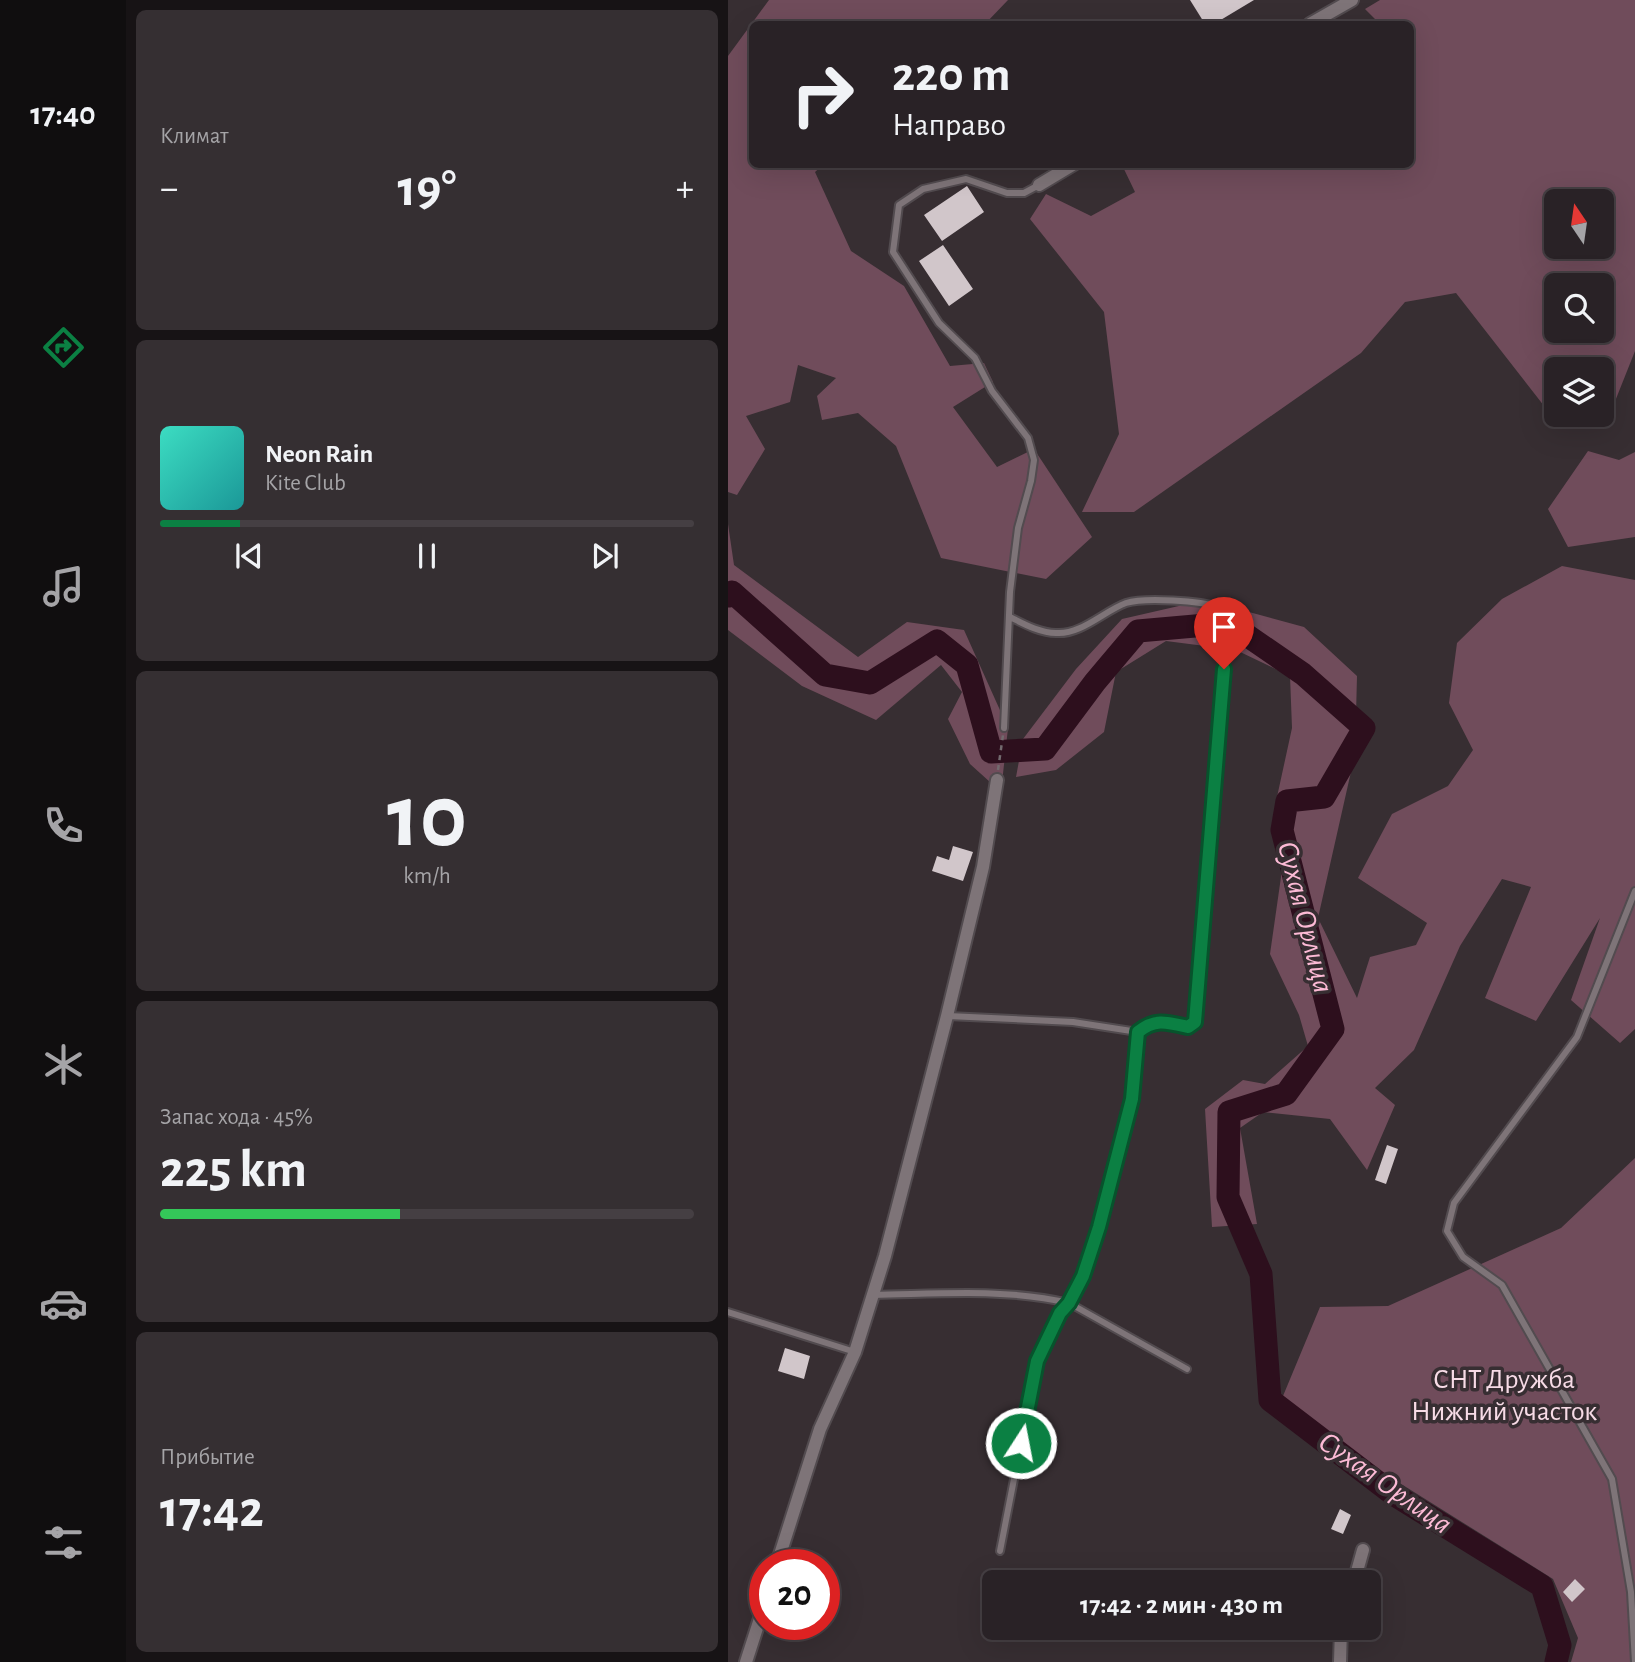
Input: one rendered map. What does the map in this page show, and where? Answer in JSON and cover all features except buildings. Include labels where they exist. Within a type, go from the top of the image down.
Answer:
[{"type":"street","points":[[1315,21],[1352,0]]},
{"type":"street","points":[[1039,186],[1068,168]]},
{"type":"street","points":[[782,1549],[820,1429],[855,1352],[873,1295],[947,1016],[983,867],[997,780]]},
{"type":"street","points":[[1357,1570],[1363,1550]]},
{"type":"street","points":[[746,1662],[753,1640]]},
{"type":"street","points":[[1340,1662],[1341,1640]]},
{"type":"lane","points":[[1004,728],[1010,592],[1018,528],[1034,460],[1028,438],[992,391],[975,358],[939,323],[893,252],[899,205],[923,189],[965,179],[1007,193],[1024,192],[1039,186]]},
{"type":"lane","points":[[1010,617],[1041,631],[1059,634],[1075,629],[1126,603],[1141,601],[1208,603],[1219,607],[1224,616]]},
{"type":"lane","points":[[947,1016],[1073,1022],[1138,1032],[1150,1023],[1169,1022],[1188,1027],[1195,1022],[1226,641]]},
{"type":"lane","points":[[1635,891],[1577,1037],[1454,1203],[1447,1231],[1463,1257],[1502,1285],[1612,1479],[1631,1592],[1635,1662]]},
{"type":"lane","points":[[1000,1551],[1037,1361],[1060,1313],[1069,1303],[1083,1276],[1099,1227],[1132,1099],[1138,1032]]},
{"type":"lane","points":[[873,1295],[1013,1293],[1069,1303],[1187,1368]]},
{"type":"lane","points":[[728,1312],[855,1352]]},
{"type":"path","points":[[997,780],[1004,728]]},
{"type":"green space","points":[[769,0],[1008,0],[988,21],[754,21]]},
{"type":"green space","points":[[1380,0],[1635,0],[1635,351],[1614,404],[1614,357],[1544,357],[1544,406],[1456,293],[1405,302],[1361,353],[1134,512],[1082,512],[1119,434],[1104,312],[1030,219],[1046,194],[1091,216],[1135,192],[1123,168],[1414,168],[1414,21],[1377,21],[1365,9]]},
{"type":"green space","points":[[749,27],[749,168],[820,168],[815,172],[851,251],[904,286],[950,366],[984,363],[993,382],[953,407],[997,467],[1034,449],[1092,537],[1046,579],[941,558],[896,446],[858,413],[822,420],[817,396],[836,378],[798,365],[790,402],[746,416],[765,449],[737,495],[728,492],[728,56]]},
{"type":"green space","points":[[1588,451],[1619,460],[1635,452],[1635,537],[1568,547],[1548,509]]},
{"type":"green space","points":[[728,524],[734,565],[858,657],[907,622],[964,630],[1008,728],[1001,792],[970,764],[948,719],[962,692],[941,665],[876,720],[802,686],[728,630]]},
{"type":"green space","points":[[1562,566],[1635,580],[1635,1029],[1620,1043],[1571,1000],[1600,918],[1536,1021],[1485,998],[1531,887],[1502,879],[1460,946],[1414,1050],[1375,1088],[1395,1105],[1367,1170],[1330,1119],[1263,1112],[1240,1128],[1257,1224],[1212,1227],[1205,1109],[1243,1080],[1265,1084],[1308,1046],[1299,1015],[1270,954],[1285,849],[1277,797],[1292,728],[1290,676],[1236,650],[1166,641],[1116,672],[1104,732],[1056,770],[1016,777],[1023,739],[1076,669],[1122,619],[1205,600],[1304,627],[1357,676],[1355,754],[1318,918],[1357,998],[1370,957],[1416,945],[1427,923],[1358,878],[1392,814],[1448,786],[1473,750],[1449,703],[1457,643],[1502,599]]},
{"type":"green space","name":"СНТ Дружба Нижний участок","points":[[1635,1158],[1635,1662],[1571,1662],[1578,1638],[1553,1579],[1350,1452],[1283,1396],[1320,1307],[1388,1306],[1561,1228]]},
{"type":"waterway","name":"Сухая Орлица","points":[[728,596],[732,592],[825,675],[870,683],[937,641],[967,665],[991,752],[1045,749],[1095,682],[1138,631],[1229,623],[1303,674],[1364,728],[1324,797],[1287,801],[1282,830],[1333,1029],[1286,1094],[1229,1112],[1228,1197],[1261,1274],[1270,1400],[1393,1494],[1542,1586],[1560,1645],[1556,1662]]},
{"type":"route","points":[[1021,1443],[1037,1361],[1060,1313],[1069,1303],[1083,1276],[1099,1227],[1132,1099],[1138,1032],[1150,1023],[1169,1022],[1188,1027],[1195,1022],[1224,669]]}]
